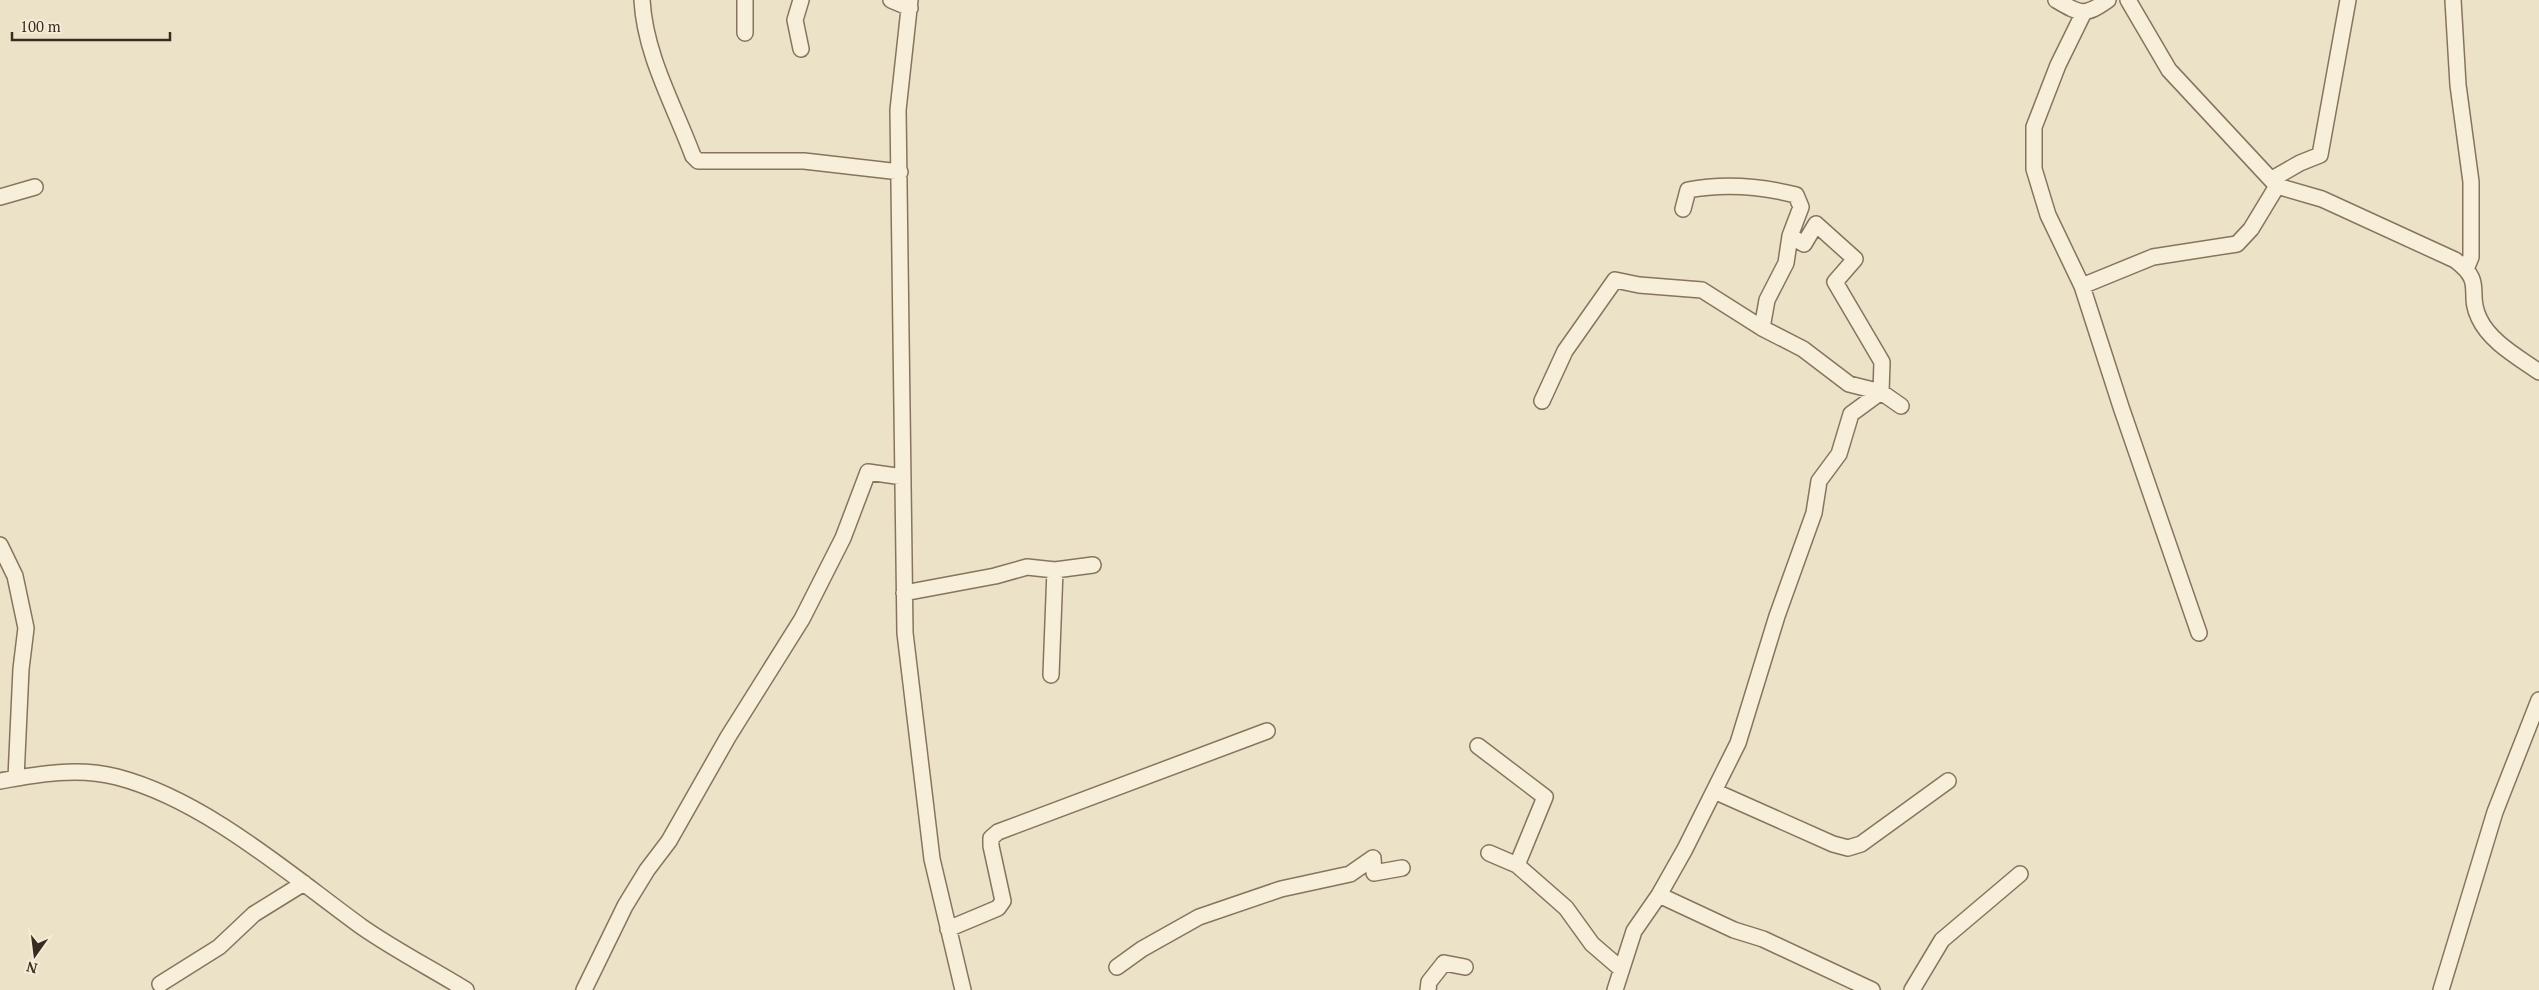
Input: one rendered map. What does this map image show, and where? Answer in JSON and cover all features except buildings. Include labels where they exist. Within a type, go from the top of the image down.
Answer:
[{"type":"street","points":[[642,0],[642,11],[657,70],[693,156],[698,160],[804,161],[900,172]]},
{"type":"street","points":[[745,0],[746,33]]},
{"type":"street","points":[[801,0],[795,20],[801,49]]},
{"type":"street","points":[[891,0],[910,4],[898,110],[905,633],[932,860],[962,990]]},
{"type":"street","points":[[2056,0],[2084,12],[2090,12],[2108,0]]},
{"type":"street","points":[[2128,0],[2169,70],[2275,182],[2322,199],[2455,260],[2472,277],[2478,316],[2483,325],[2506,348],[2539,372]]},
{"type":"street","points":[[2082,286],[2153,257],[2237,244],[2251,229],[2275,182],[2300,163],[2320,155],[2348,0]]},
{"type":"street","points":[[2453,0],[2458,85],[2471,182],[2471,257],[2466,269]]},
{"type":"street","points":[[2084,12],[2058,65],[2034,127],[2034,170],[2048,214],[2082,286],[2199,633]]},
{"type":"street","points":[[1683,209],[1688,190],[1709,186],[1763,186],[1796,194],[1801,207],[1790,236],[1786,263],[1766,300],[1762,328]]},
{"type":"street","points":[[0,197],[36,187]]},
{"type":"street","points":[[1790,236],[1804,244],[1816,224],[1855,259],[1835,282],[1882,362],[1881,392]]},
{"type":"street","points":[[1542,401],[1565,350],[1615,280],[1639,285],[1702,290],[1762,328],[1803,349],[1849,384],[1881,392],[1901,406]]},
{"type":"street","points":[[1615,990],[1634,931],[1659,895],[1738,742],[1777,616],[1814,513],[1819,481],[1839,454],[1850,414],[1881,392]]},
{"type":"street","points":[[584,990],[625,906],[647,870],[669,841],[728,738],[802,619],[844,538],[868,472],[903,477]]},
{"type":"street","points":[[0,545],[15,576],[26,628],[21,669],[16,778]]},
{"type":"street","points":[[904,593],[995,576],[1027,567],[1055,570],[1093,565]]},
{"type":"street","points":[[1051,675],[1055,570]]},
{"type":"street","points":[[2441,990],[2495,812],[2539,700]]},
{"type":"street","points":[[948,929],[998,908],[1003,901],[991,846],[991,838],[998,832],[1267,731]]},
{"type":"street","points":[[1478,746],[1545,797],[1517,866]]},
{"type":"street","points":[[0,781],[56,772],[84,772],[126,781],[186,805],[242,840],[364,928],[466,990]]},
{"type":"street","points":[[1714,791],[1833,844],[1848,848],[1861,844],[1948,781]]},
{"type":"street","points":[[1489,853],[1517,866],[1566,908],[1592,944],[1621,969]]},
{"type":"street","points":[[1117,967],[1142,949],[1199,917],[1281,889],[1350,874],[1373,858],[1374,873],[1402,868]]},
{"type":"street","points":[[1912,990],[1942,940],[2020,874]]},
{"type":"street","points":[[160,984],[219,946],[254,914],[304,883]]},
{"type":"street","points":[[1659,895],[1734,930],[1763,939],[1872,990]]},
{"type":"street","points":[[1428,990],[1429,982],[1444,963],[1465,967]]}]
